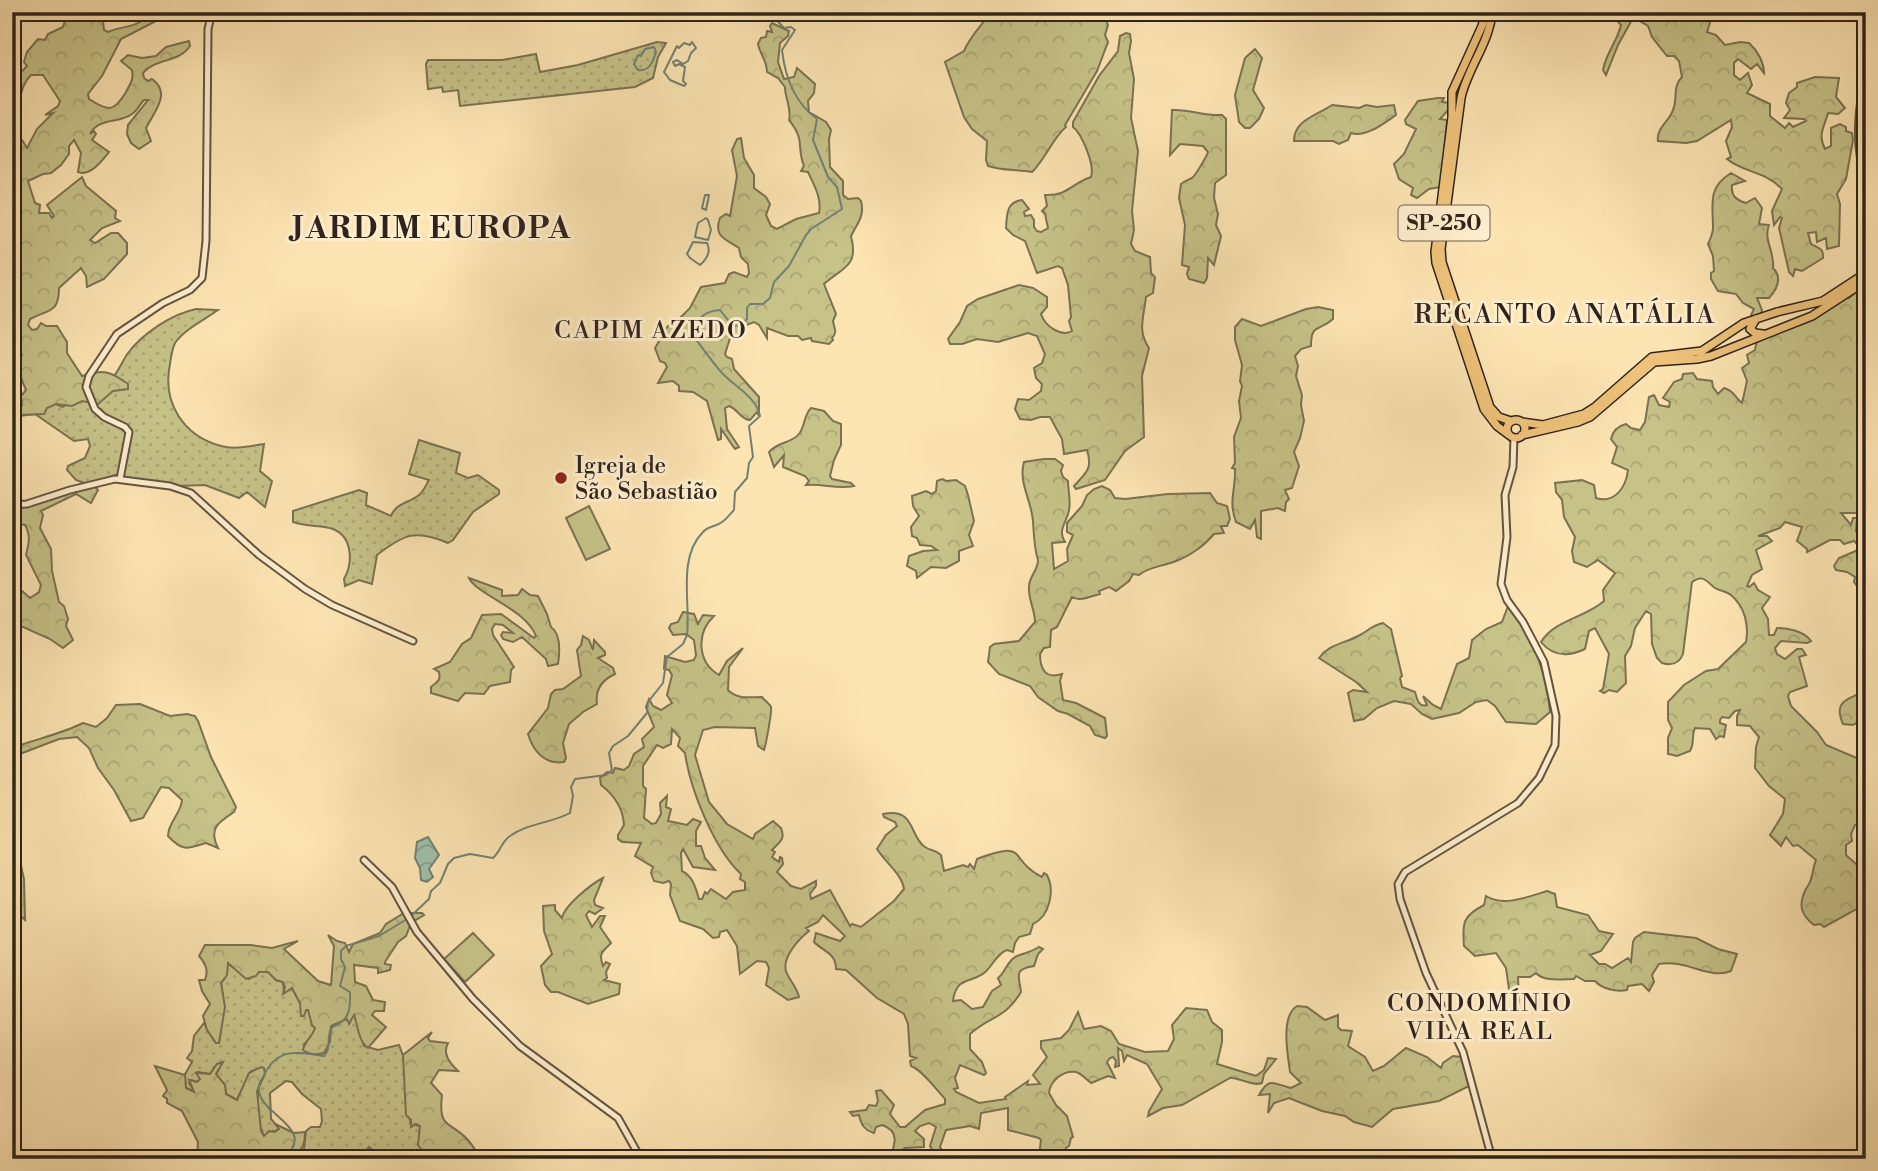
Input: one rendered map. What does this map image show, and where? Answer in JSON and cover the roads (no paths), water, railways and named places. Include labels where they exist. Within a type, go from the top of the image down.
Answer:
[{"type":"main road","points":[[1486,12],[1451,97],[1452,117],[1434,251],[1484,409],[1497,426],[1515,436],[1590,417],[1654,362],[1704,358],[1812,316],[1866,281]]},
{"type":"main road","name":"SP-250","points":[[1492,12],[1489,29],[1464,83],[1441,249],[1442,262],[1490,407],[1499,417],[1511,421]]},
{"type":"main road","points":[[1515,436],[1507,426],[1511,421],[1517,419],[1543,425],[1584,414],[1652,357],[1702,351],[1733,328],[1756,318],[1823,301],[1866,273]]},
{"type":"main road","points":[[1756,318],[1751,329],[1755,333],[1765,334]]},
{"type":"main road","points":[[1515,436],[1525,430],[1522,422]]},
{"type":"street","points":[[120,479],[129,432],[125,426],[104,418],[95,410],[88,394],[87,382],[117,334],[163,303],[190,290],[202,278],[206,241],[208,29],[212,12]]},
{"type":"street","points":[[1866,73],[1859,104],[1858,125],[1861,162],[1866,180]]},
{"type":"street","points":[[1492,1159],[1463,1052],[1426,973],[1400,899],[1398,884],[1405,872],[1518,803],[1539,778],[1555,745],[1556,716],[1544,662],[1523,622],[1507,600],[1501,584],[1507,537],[1505,495],[1513,467],[1515,436]]},
{"type":"street","points":[[12,505],[120,479],[170,486],[191,493],[259,555],[305,589],[332,605],[413,641]]},
{"type":"street","points":[[364,860],[392,887],[417,932],[472,999],[520,1046],[618,1118],[641,1159]]},
{"type":"water","points":[[428,837],[439,855],[429,869],[433,877],[427,882],[421,880],[420,868],[415,858],[417,842]]},
{"type":"waterway","points":[[411,916],[429,899],[431,891],[440,883],[448,864],[454,858],[470,854],[493,858],[507,838],[517,832],[570,813],[573,796],[571,787],[575,779],[606,775],[612,770],[609,753],[647,713],[648,702],[663,683],[667,657],[683,644],[687,635],[690,555],[703,532],[724,521],[734,510],[735,492],[747,478],[749,463],[753,457],[749,426],[760,416],[755,403],[721,372],[691,331],[702,316],[720,310],[732,325],[740,326],[747,319],[747,308],[750,304],[763,304],[770,298],[774,282],[789,266],[811,229],[842,209],[837,187],[828,177],[813,140],[817,119],[797,97],[786,70],[782,50],[795,30],[791,27],[784,28],[772,15],[762,12]]},
{"type":"waterway","points":[[692,42],[696,48],[688,61],[683,64],[677,60],[673,62],[675,66],[679,64],[685,67],[684,86],[670,80],[664,72],[677,46],[679,48],[684,43],[690,45],[692,42]]},
{"type":"waterway","points":[[654,47],[656,52],[650,66],[638,70],[634,64],[638,55],[641,56],[645,49],[654,47]]},
{"type":"waterway","points":[[705,195],[709,195],[706,210],[702,208],[705,195]]},
{"type":"waterway","points":[[706,218],[711,230],[708,240],[695,237],[698,223],[706,218]]},
{"type":"waterway","points":[[693,242],[707,243],[709,249],[700,265],[687,254],[693,242]]},
{"type":"waterway","points":[[283,1159],[292,1149],[295,1140],[293,1132],[264,1103],[259,1092],[261,1080],[269,1066],[282,1056],[297,1053],[324,1056],[328,1049],[331,1029],[344,1020],[349,1009],[350,992],[340,986],[345,967],[341,951],[346,946],[379,936],[407,919]]},
{"type":"waterway","points":[[254,1159],[259,1151],[265,1150],[271,1154],[272,1159]]},
{"type":"place","name":"Igreja de São Sebastião","points":[[561,478]]},
{"type":"district","name":"JARDIM EUROPA","points":[[432,228]]},
{"type":"district","name":"RECANTO ANATÁLIA","points":[[1565,314]]},
{"type":"district","name":"CAPIM AZEDO","points":[[651,330]]},
{"type":"district","name":"CONDOMÍNIO VILA REAL","points":[[1480,1017]]}]
